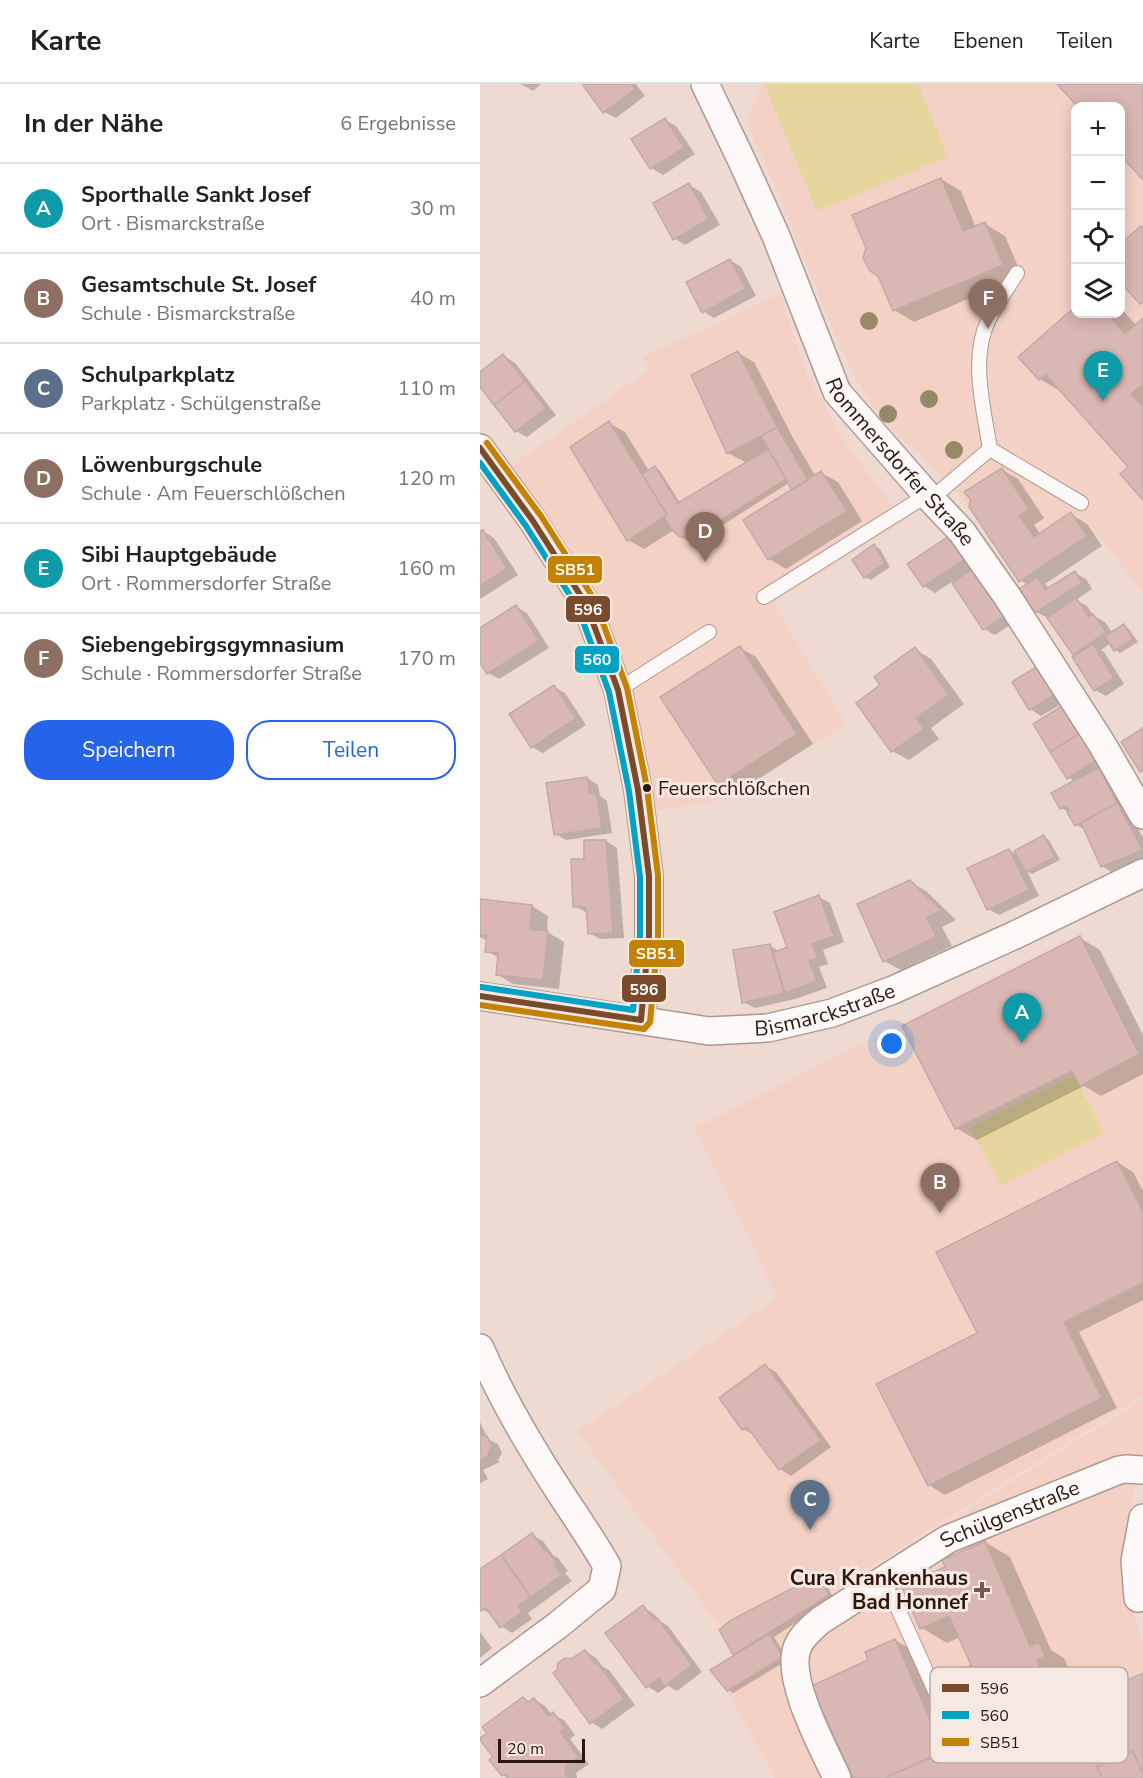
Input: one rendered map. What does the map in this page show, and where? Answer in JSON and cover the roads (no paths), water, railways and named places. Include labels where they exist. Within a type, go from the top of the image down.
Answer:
[{"type":"street","name":"Rommersdorfer Straße","points":[[705,84],[776,236],[837,392],[962,532],[1007,596],[1102,744],[1143,815]]},
{"type":"street","points":[[480,448],[533,521],[586,604],[618,690],[639,790],[649,876],[649,936],[641,1020]]},
{"type":"street","name":"Bismarckstraße","points":[[480,996],[709,1031],[768,1028],[832,1013],[893,990],[1015,935],[1143,873]]},
{"type":"street","points":[[480,1348],[490,1372],[528,1441],[596,1545],[607,1566],[602,1589],[480,1683]]},
{"type":"street","name":"Schülgenstraße","points":[[837,1778],[799,1688],[795,1666],[798,1646],[820,1620],[948,1539],[1119,1470],[1143,1470]]},
{"type":"street","points":[[1138,1598],[1143,1518]]},
{"type":"lane","points":[[990,450],[978,361],[987,323],[1017,273]]},
{"type":"lane","points":[[764,597],[929,497],[990,450]]},
{"type":"lane","points":[[990,450],[1081,503]]},
{"type":"lane","points":[[618,690],[709,632]]},
{"type":"lane","points":[[881,1582],[894,1600],[930,1680]]},
{"type":"place","name":"Siebengebirgsgymnasium","points":[[988,329]]},
{"type":"place","name":"Sibi Hauptgebäude","points":[[1103,401]]},
{"type":"place","name":"Löwenburgschule","points":[[705,562]]},
{"type":"place","name":"Feuerschlößchen","points":[[647,788]]},
{"type":"place","name":"Sporthalle Sankt Josef","points":[[1022,1043]]},
{"type":"place","name":"Gesamtschule St. Josef","points":[[940,1213]]},
{"type":"place","name":"Schulparkplatz","points":[[810,1530]]},
{"type":"place","name":"Cura Krankenhaus Bad Honnef","points":[[982,1590]]}]
